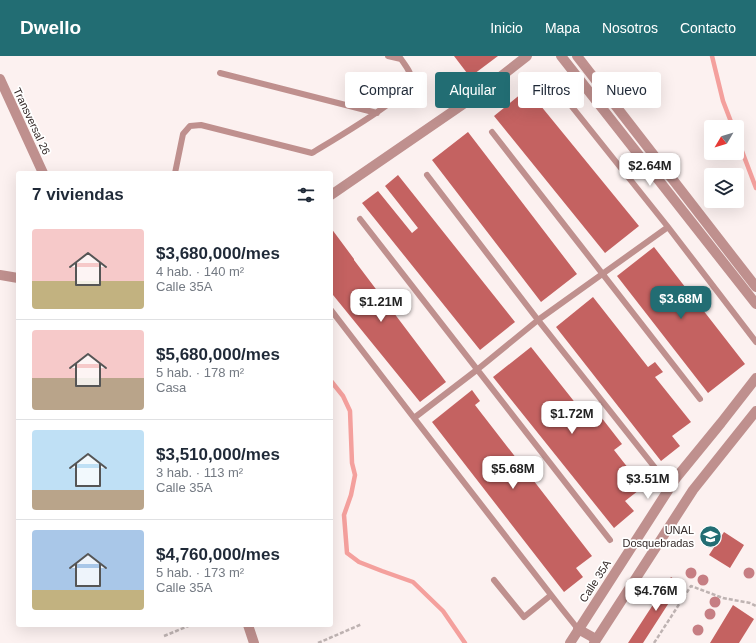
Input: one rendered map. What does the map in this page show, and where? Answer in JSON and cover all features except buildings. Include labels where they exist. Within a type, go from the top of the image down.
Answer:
[{"type":"street","points":[[333,194],[481,92],[527,56]]},
{"type":"street","points":[[561,56],[756,304]]},
{"type":"street","points":[[577,56],[756,287]]},
{"type":"street","name":"Transversal 26","points":[[0,79],[42,171]]},
{"type":"street","points":[[0,275],[16,278]]},
{"type":"street","name":"Calle 35A","points":[[570,643],[676,478],[756,378]]},
{"type":"street","points":[[578,629],[595,641],[693,490],[756,411]]},
{"type":"street","points":[[249,627],[254,643]]},
{"type":"lane","points":[[175,171],[183,134],[190,126],[201,125],[312,153],[377,113],[408,90],[412,82],[411,74],[400,57],[388,56]]},
{"type":"lane","points":[[220,73],[377,113]]},
{"type":"lane","points":[[573,108],[668,227],[756,342]]},
{"type":"lane","points":[[492,132],[700,399]]},
{"type":"lane","points":[[427,175],[538,320],[656,469]]},
{"type":"lane","points":[[360,220],[610,540]]},
{"type":"lane","points":[[414,418],[478,370],[538,320],[668,227]]},
{"type":"lane","points":[[333,313],[578,629]]},
{"type":"lane","points":[[494,580],[524,617],[551,595]]},
{"type":"path","points":[[654,643],[691,586],[723,598],[750,603],[756,606]]},
{"type":"path","points":[[318,643],[362,624]]},
{"type":"path","points":[[164,636],[187,627]]},
{"type":"waterway","points":[[712,56],[723,101],[730,120]]},
{"type":"waterway","points":[[744,156],[756,188]]},
{"type":"waterway","points":[[333,384],[343,396],[350,411],[352,463],[355,475],[351,495],[344,515],[347,553],[359,562],[413,582],[443,611],[465,643]]},
{"type":"place","name":"UNAL Dosquebradas","points":[[710,536]]}]
